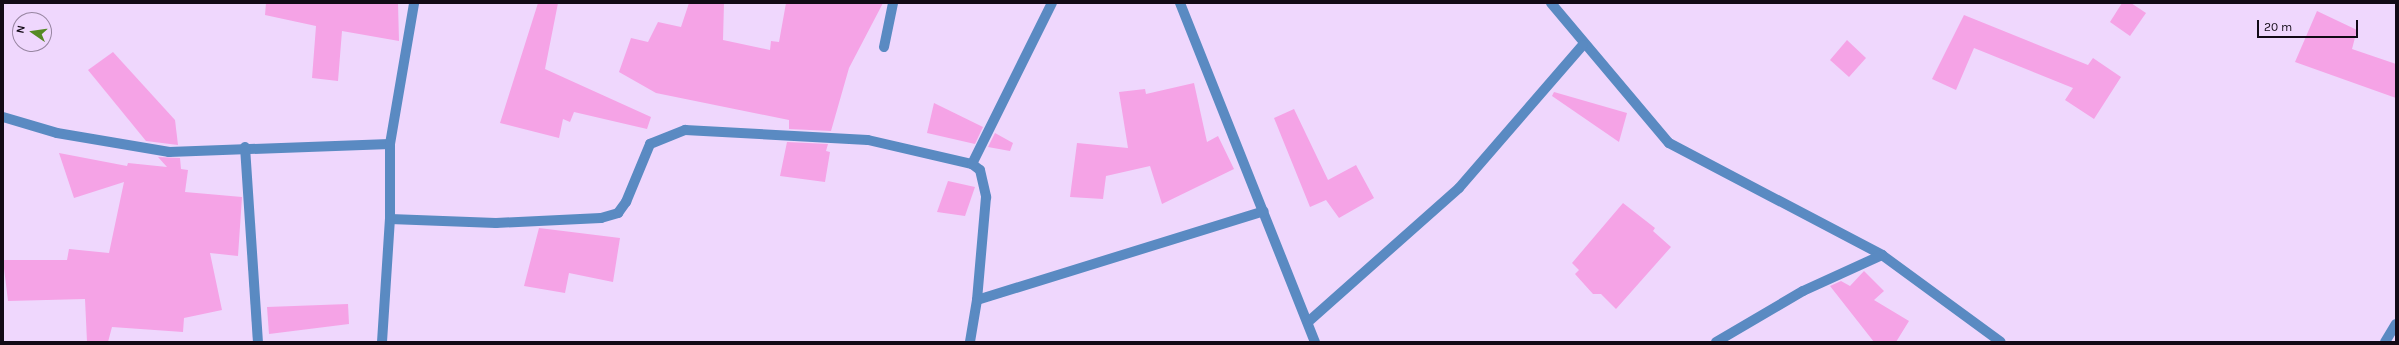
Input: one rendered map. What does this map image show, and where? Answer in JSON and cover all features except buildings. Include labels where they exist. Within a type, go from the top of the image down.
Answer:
[{"type":"street","points":[[382,342],[390,219],[390,144],[414,3]]},
{"type":"street","points":[[884,47],[893,3]]},
{"type":"street","points":[[972,164],[1052,3]]},
{"type":"street","points":[[1180,3],[1264,210],[1315,342]]},
{"type":"street","points":[[1551,3],[1583,45],[1669,143],[1882,255],[2001,342]]},
{"type":"street","points":[[1308,322],[1460,188],[1583,45]]},
{"type":"street","points":[[3,116],[57,133],[169,152],[245,147],[390,144]]},
{"type":"street","points":[[390,219],[496,223],[601,218],[618,213],[626,202],[650,144],[685,130],[868,140],[972,164],[980,170],[986,197],[977,300],[970,342]]},
{"type":"street","points":[[245,147],[258,342]]},
{"type":"street","points":[[977,300],[1264,210]]},
{"type":"street","points":[[1716,342],[1803,290],[1882,255]]},
{"type":"street","points":[[2385,342],[2396,324]]}]
